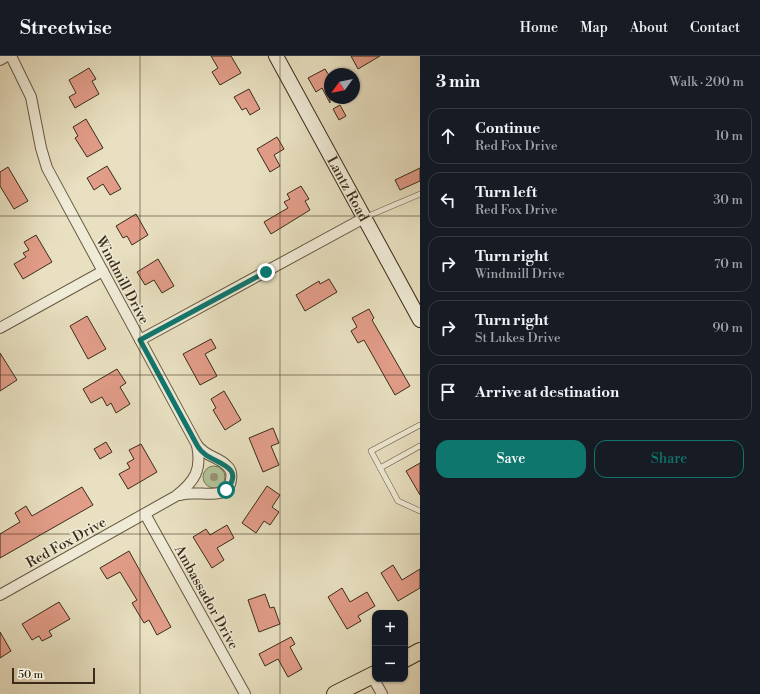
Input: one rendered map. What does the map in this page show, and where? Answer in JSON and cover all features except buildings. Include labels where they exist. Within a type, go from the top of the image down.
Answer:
[{"type":"main road","points":[[408,657],[420,651]]},
{"type":"main road","points":[[335,694],[372,676]]},
{"type":"street","points":[[0,60],[7,56]]},
{"type":"street","name":"Windmill Drive","points":[[12,56],[30,97],[47,168],[197,445],[199,458],[197,471],[190,485],[176,496],[145,514]]},
{"type":"street","name":"Lantz Road","points":[[276,56],[420,320]]},
{"type":"street","points":[[140,340],[364,218]]},
{"type":"street","points":[[0,328],[102,271]]},
{"type":"street","points":[[176,496],[194,492],[218,494],[226,490],[230,484],[231,474],[227,466],[206,455],[197,445]]},
{"type":"street","name":"Red Fox Drive","points":[[0,595],[145,514]]},
{"type":"street","name":"Ambassador Drive","points":[[145,514],[245,694]]},
{"type":"street","points":[[376,682],[382,694]]},
{"type":"lane","points":[[364,218],[420,194]]},
{"type":"lane","points":[[420,425],[371,451],[398,500],[420,511]]},
{"type":"lane","points":[[380,468],[420,446]]},
{"type":"green space","points":[[214,466],[222,469],[225,477],[222,485],[214,488],[206,485],[203,477],[206,469]]},
{"type":"route","points":[[226,490],[232,479],[230,469],[222,462],[206,455],[197,445],[140,340],[266,272]]}]
